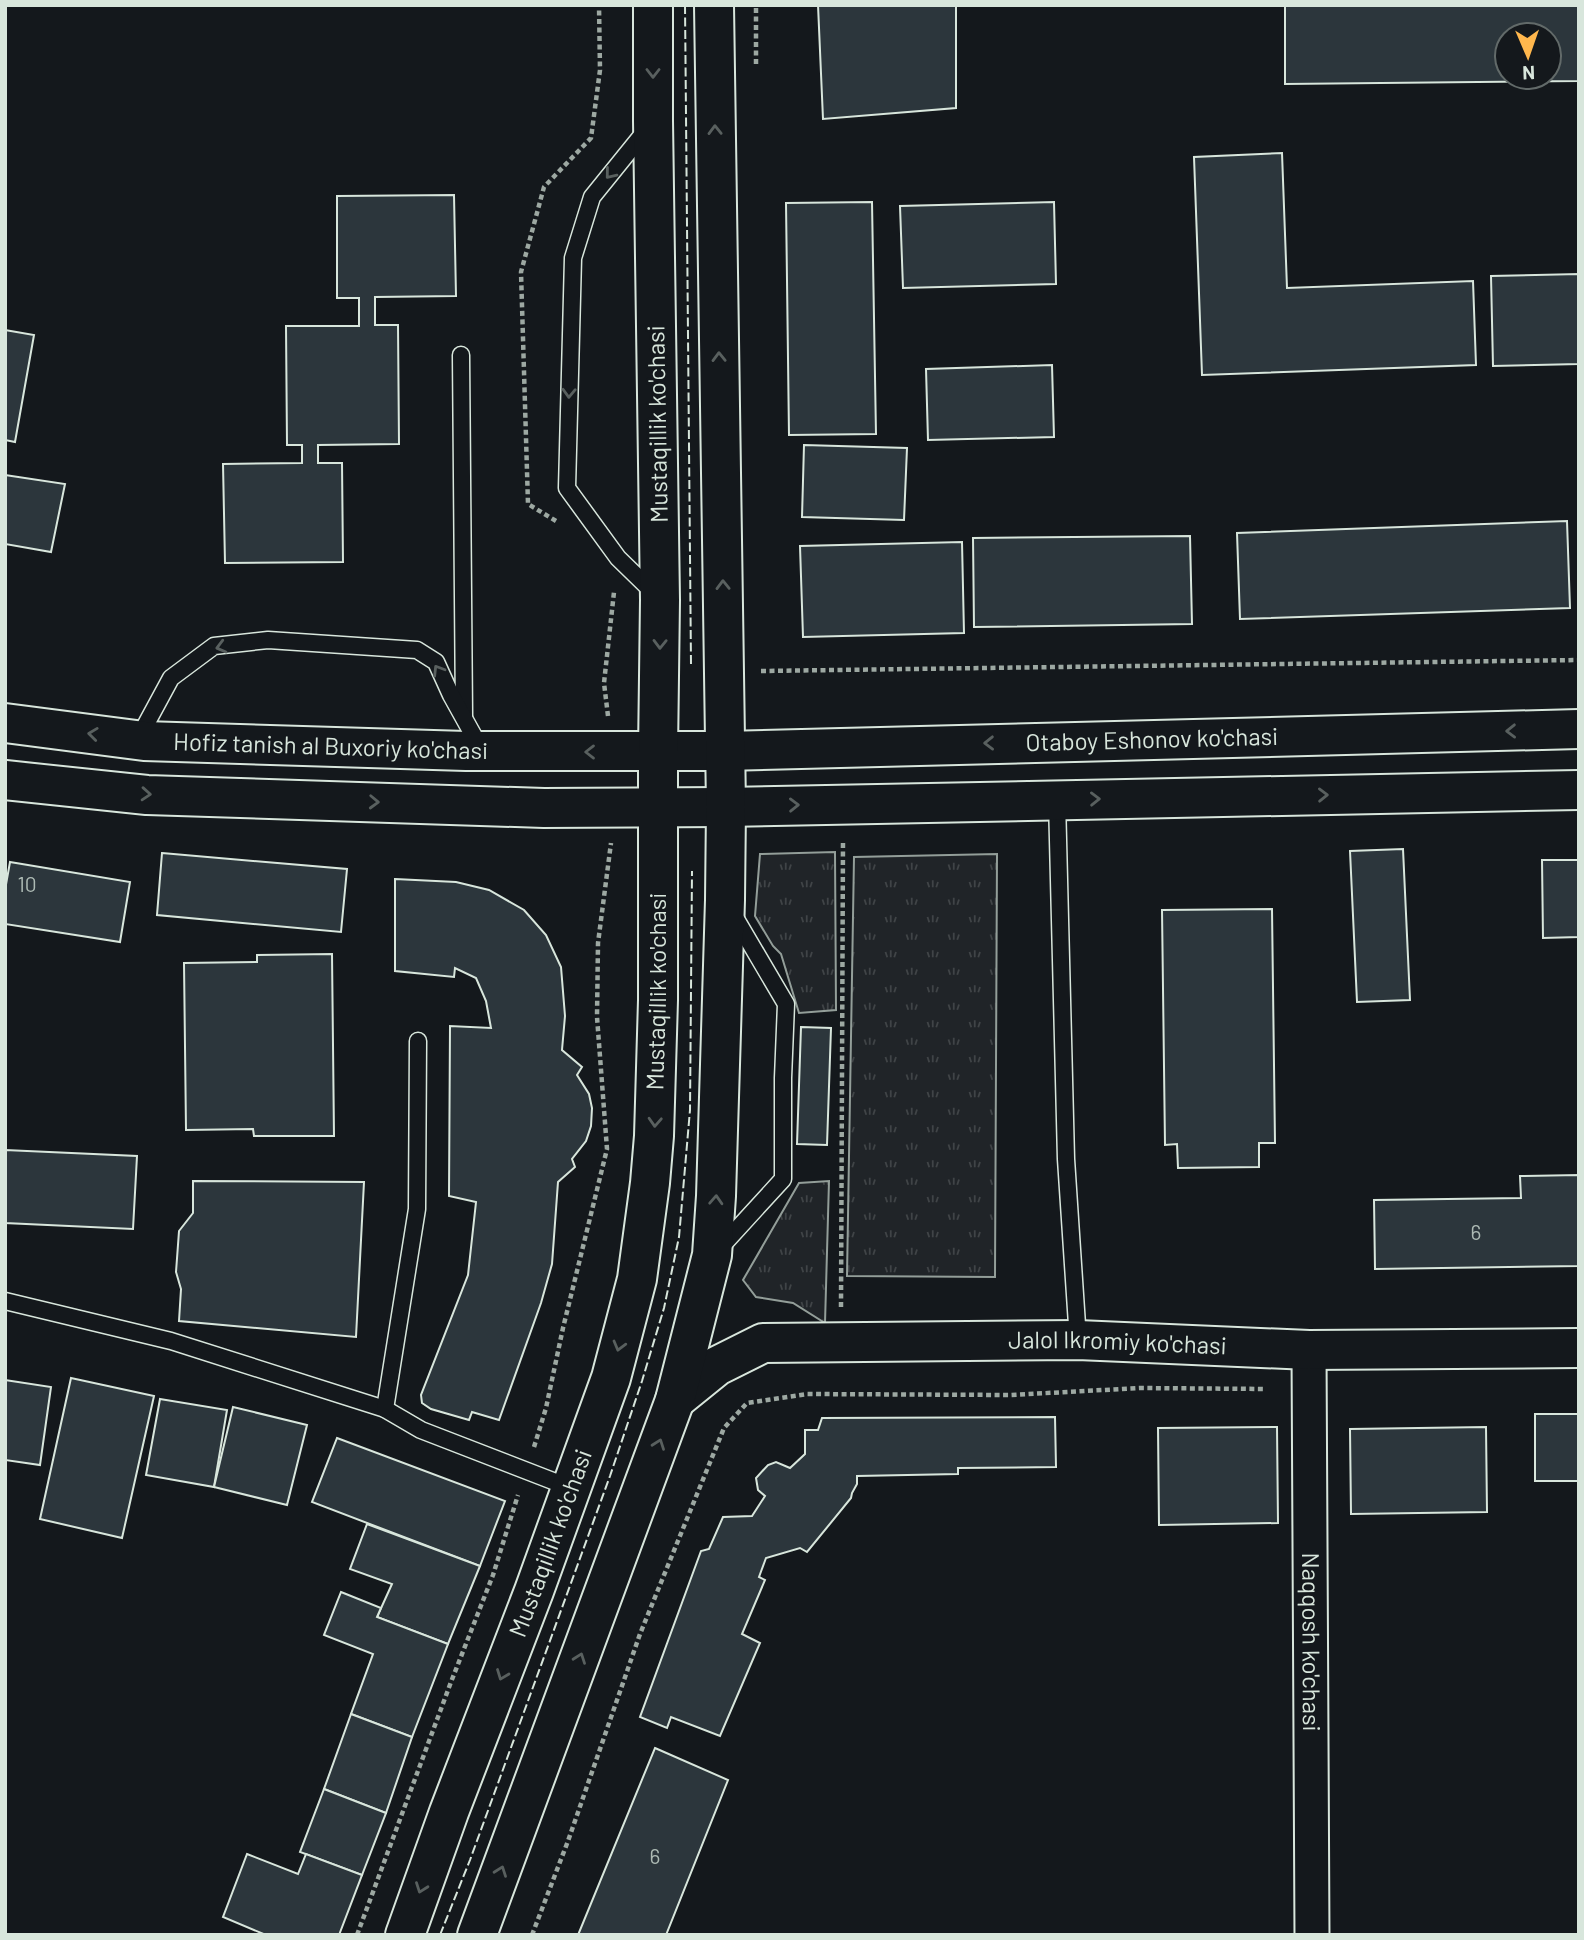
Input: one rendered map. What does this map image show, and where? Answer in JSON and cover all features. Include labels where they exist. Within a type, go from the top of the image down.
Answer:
[{"type":"main road","name":"Mustaqillik ko'chasi","points":[[405,1935],[611,1378],[637,1279],[650,1184],[659,1000],[660,600],[653,5]]},
{"type":"main road","points":[[478,1935],[675,1400],[712,1255],[716,1196],[726,807],[714,5]]},
{"type":"main road","name":"Hofiz tanish al Buxoriy ko'chasi","points":[[5,723],[137,740],[482,751],[658,752]]},
{"type":"main road","name":"Otaboy Eshonov ko'chasi","points":[[658,752],[1579,729]]},
{"type":"main road","points":[[5,780],[147,795],[612,809],[1579,790]]},
{"type":"main road","name":"Jalol Ikromiy ko'chasi","points":[[675,1400],[717,1366],[763,1343],[1078,1340],[1309,1350],[1579,1348]]},
{"type":"street","name":"Naqqosh ko'chasi","points":[[1309,1350],[1312,1935]]},
{"type":"lane","points":[[653,121],[592,197],[573,258],[567,488],[618,558],[660,600]]},
{"type":"lane","points":[[461,355],[464,718]]},
{"type":"lane","points":[[137,740],[171,678],[214,646],[268,640],[417,650],[436,662],[482,751]]},
{"type":"lane","points":[[1057,800],[1066,1159],[1078,1340]]},
{"type":"lane","points":[[712,1255],[783,1179],[786,1004],[725,900]]},
{"type":"lane","points":[[385,1409],[417,1209],[418,1041]]},
{"type":"lane","points":[[5,1301],[172,1341],[385,1409],[422,1430],[571,1488]]},
{"type":"path","points":[[562,524],[528,503],[521,272],[544,187],[591,138],[600,70],[599,5]]},
{"type":"path","points":[[756,5],[756,75]]},
{"type":"path","points":[[612,752],[604,683],[618,558]]},
{"type":"path","points":[[751,671],[1579,660]]},
{"type":"path","points":[[839,1394],[843,804]]},
{"type":"path","points":[[530,1459],[546,1408],[607,1149],[597,1017],[598,943],[611,842],[612,809]]},
{"type":"path","points":[[532,1935],[568,1841],[640,1634],[724,1428],[747,1403],[807,1394],[1011,1395],[1140,1388],[1310,1390]]},
{"type":"path","points":[[357,1935],[493,1575],[522,1485]]},
{"type":"green space","points":[[835,852],[836,1010],[799,1013],[781,954],[755,916],[760,854]]},
{"type":"green space","points":[[997,854],[995,1277],[847,1276],[854,857]]},
{"type":"green space","points":[[829,1181],[825,1323],[793,1303],[756,1297],[743,1280],[799,1183]]},
{"type":"building","points":[[818,5],[956,5],[956,108],[823,119]]},
{"type":"building","points":[[1285,5],[1579,5],[1579,81],[1563,81],[1563,21],[1493,21],[1493,82],[1285,84]]},
{"type":"building","points":[[1282,153],[1287,288],[1473,281],[1476,365],[1202,375],[1194,157]]},
{"type":"building","points":[[454,195],[456,296],[375,297],[375,325],[398,325],[399,444],[318,445],[318,463],[342,463],[343,562],[225,563],[223,464],[302,463],[302,445],[287,445],[286,326],[359,326],[359,298],[337,298],[337,196]]},
{"type":"building","points":[[872,202],[876,434],[789,435],[786,203]]},
{"type":"building","points":[[1054,202],[1056,284],[903,288],[900,206]]},
{"type":"building","points":[[1579,274],[1579,364],[1493,366],[1491,276]]},
{"type":"building","points":[[5,330],[34,335],[15,442],[5,440]]},
{"type":"building","points":[[1052,365],[1054,437],[928,440],[926,369]]},
{"type":"building","points":[[804,445],[907,448],[904,520],[802,517]]},
{"type":"building","points":[[5,475],[65,484],[51,552],[5,544]]},
{"type":"building","points":[[1567,521],[1570,608],[1240,619],[1237,533]]},
{"type":"building","points":[[1190,536],[1192,624],[974,627],[973,538]]},
{"type":"building","points":[[962,542],[964,633],[803,637],[800,546]]},
{"type":"building","points":[[1403,849],[1410,1000],[1357,1002],[1350,851]]},
{"type":"building","points":[[162,853],[347,869],[341,932],[157,915]]},
{"type":"building","points":[[1542,860],[1579,860],[1579,937],[1543,938]]},
{"type":"building","points":[[10,862],[130,882],[120,942],[5,924],[5,890]]},
{"type":"building","points":[[395,879],[456,882],[489,890],[524,910],[546,935],[561,967],[565,1016],[562,1050],[582,1067],[577,1075],[589,1094],[592,1108],[591,1126],[586,1141],[572,1159],[575,1167],[558,1182],[552,1264],[541,1303],[499,1420],[472,1412],[469,1420],[431,1409],[422,1403],[421,1395],[468,1275],[476,1202],[449,1196],[450,1026],[491,1028],[486,1001],[476,978],[455,968],[454,977],[395,971]]},
{"type":"building","points":[[1272,909],[1275,1143],[1259,1143],[1259,1167],[1178,1168],[1177,1144],[1165,1145],[1162,910]]},
{"type":"building","points":[[332,954],[334,1136],[254,1136],[253,1129],[186,1130],[184,963],[257,962],[257,955]]},
{"type":"building","points":[[801,1027],[831,1028],[827,1145],[797,1144]]},
{"type":"building","points":[[5,1150],[137,1156],[133,1229],[5,1223]]},
{"type":"building","points":[[1579,1175],[1579,1266],[1375,1269],[1374,1200],[1521,1198],[1520,1176]]},
{"type":"building","points":[[193,1181],[364,1182],[356,1337],[179,1321],[181,1289],[176,1272],[179,1231],[193,1213]]},
{"type":"building","points":[[71,1378],[154,1396],[122,1538],[40,1519]]},
{"type":"building","points":[[5,1380],[51,1387],[40,1465],[5,1460]]},
{"type":"building","points":[[160,1399],[227,1410],[214,1487],[146,1475]]},
{"type":"building","points":[[233,1407],[307,1425],[287,1505],[214,1487]]},
{"type":"building","points":[[1535,1414],[1579,1414],[1579,1481],[1535,1481]]},
{"type":"building","points":[[1055,1417],[1056,1467],[958,1468],[958,1474],[857,1476],[857,1484],[851,1498],[807,1552],[800,1548],[766,1558],[759,1577],[765,1580],[742,1634],[760,1643],[720,1736],[671,1717],[667,1728],[640,1717],[701,1551],[709,1549],[723,1517],[752,1516],[765,1496],[758,1490],[756,1478],[768,1465],[776,1462],[790,1468],[805,1454],[805,1430],[818,1430],[822,1418]]},
{"type":"building","points":[[1277,1427],[1278,1523],[1159,1525],[1158,1428]]},
{"type":"building","points":[[1486,1427],[1487,1512],[1351,1514],[1350,1429]]},
{"type":"building","points":[[337,1438],[505,1501],[480,1566],[312,1502]]},
{"type":"building","points":[[367,1524],[480,1566],[448,1644],[377,1617],[392,1584],[350,1569]]},
{"type":"building","points":[[341,1592],[381,1608],[377,1617],[448,1644],[412,1737],[351,1714],[373,1654],[324,1635]]},
{"type":"building","points":[[351,1714],[412,1737],[386,1813],[324,1789]]},
{"type":"building","points":[[655,1748],[728,1780],[666,1935],[578,1935]]},
{"type":"building","points":[[324,1789],[386,1813],[362,1875],[300,1852]]},
{"type":"building","points":[[247,1854],[298,1874],[306,1854],[362,1875],[339,1935],[266,1935],[223,1917]]},
{"type":"fence","points":[[685,5],[691,665]]},
{"type":"fence","points":[[440,1935],[610,1476],[664,1308],[679,1237],[690,1110],[692,871]]}]
